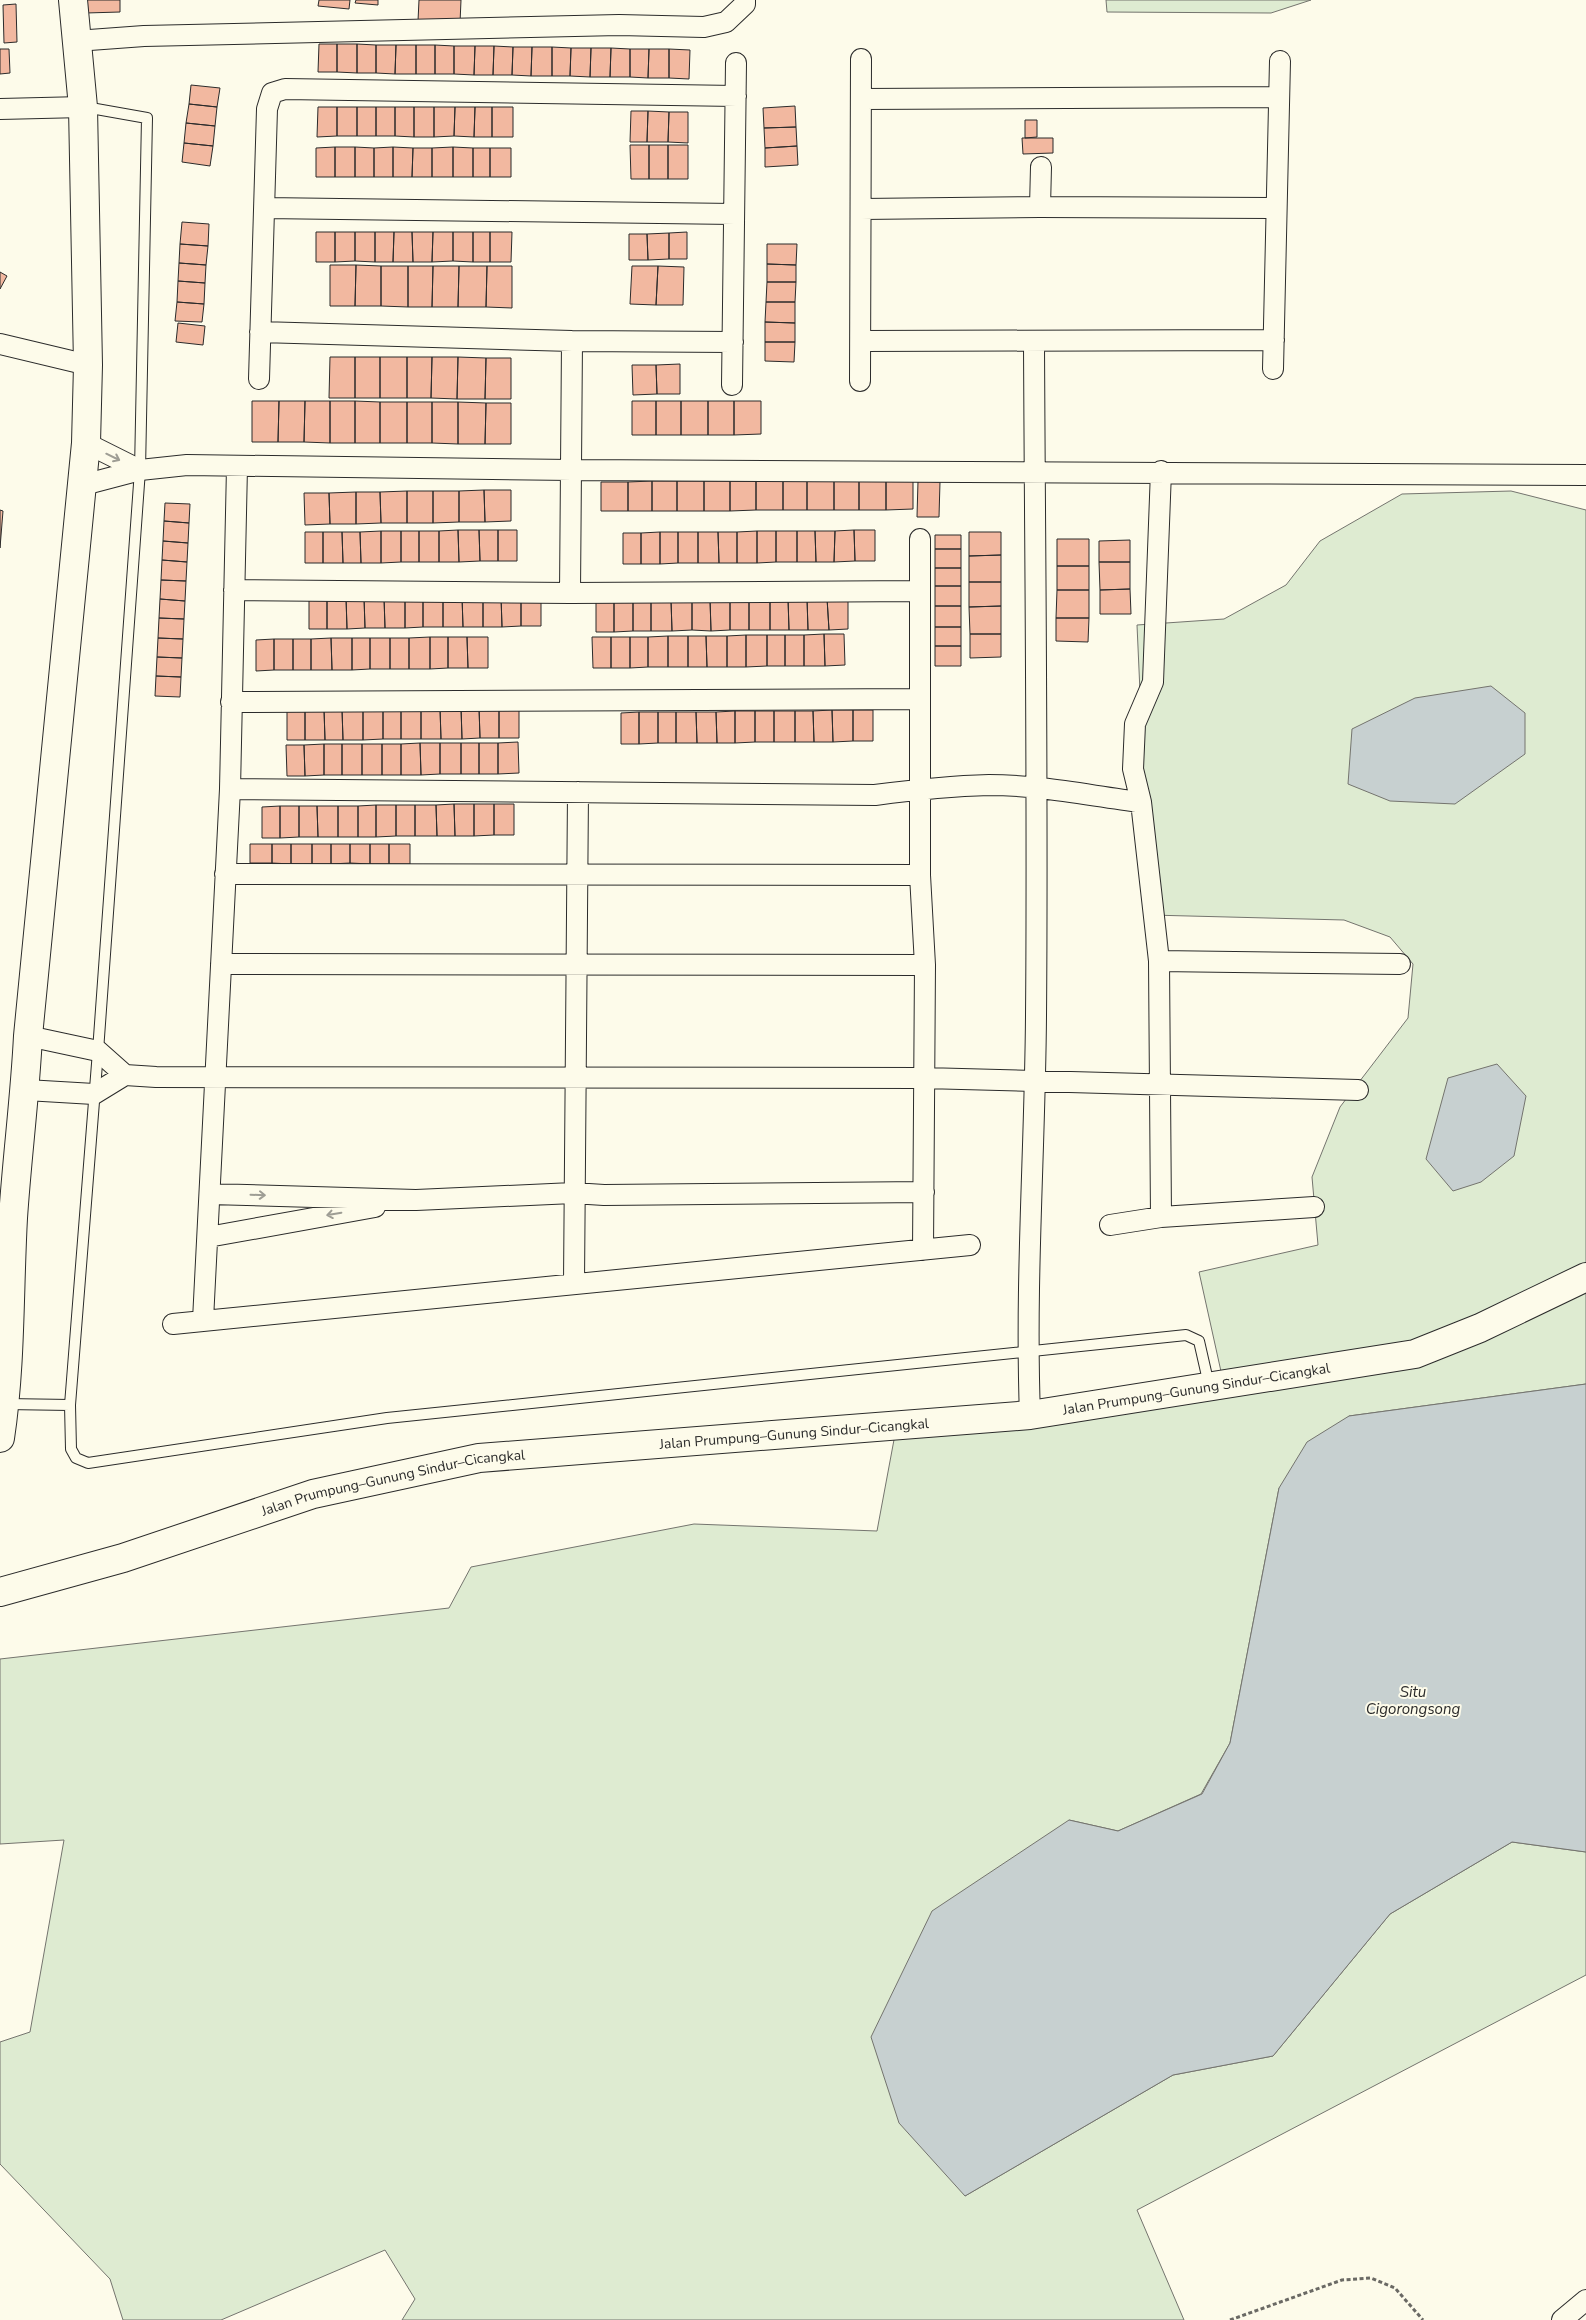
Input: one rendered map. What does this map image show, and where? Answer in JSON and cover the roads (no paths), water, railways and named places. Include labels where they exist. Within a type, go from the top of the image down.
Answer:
[{"type":"main road","points":[[0,1438],[5,1404],[7,1214],[26,1090],[28,1036],[86,443],[88,365],[83,107],[73,0]]},
{"type":"main road","name":"Jalan Prumpung–Gunung Sindur–Cicangkal","points":[[0,1592],[123,1558],[314,1494],[479,1458],[1030,1415],[1210,1388],[1415,1354],[1480,1328],[1586,1277]]},
{"type":"street","points":[[76,41],[144,36],[619,25],[704,27],[726,22],[745,4],[745,0]]},
{"type":"street","points":[[860,381],[862,341],[861,59]]},
{"type":"street","points":[[1273,369],[1280,60]]},
{"type":"street","points":[[732,385],[736,63]]},
{"type":"street","points":[[259,379],[267,109],[272,93],[284,89],[736,96]]},
{"type":"street","points":[[862,100],[1279,97]]},
{"type":"street","points":[[0,109],[83,107]]},
{"type":"street","points":[[1040,207],[1041,167]]},
{"type":"street","points":[[862,209],[1040,207],[1276,208]]},
{"type":"street","points":[[265,208],[734,214]]},
{"type":"street","points":[[260,332],[572,341],[732,342]]},
{"type":"street","points":[[862,341],[1274,340]]},
{"type":"street","points":[[570,593],[572,341]]},
{"type":"street","points":[[1030,1415],[1027,1351],[1035,1081],[1038,789],[1034,342]]},
{"type":"street","points":[[0,344],[88,365]]},
{"type":"street","points":[[86,443],[140,470]]},
{"type":"street","points":[[83,485],[140,470],[187,465],[572,470],[1586,475]]},
{"type":"street","points":[[203,1320],[230,789],[237,467]]},
{"type":"street","points":[[1160,472],[1152,682],[1135,724],[1133,769],[1141,802],[1159,961],[1158,1086],[1161,1217]]},
{"type":"street","points":[[920,539],[920,875],[925,965],[923,1250]]},
{"type":"street","points":[[234,590],[570,593],[920,591]]},
{"type":"street","points":[[231,702],[920,699]]},
{"type":"street","points":[[230,789],[875,795],[921,789],[990,785],[1141,802]]},
{"type":"street","points":[[574,1283],[573,1193],[576,1077],[578,792]]},
{"type":"street","points":[[225,874],[920,875]]},
{"type":"street","points":[[1159,961],[1400,964]]},
{"type":"street","points":[[221,964],[925,965]]},
{"type":"street","points":[[28,1036],[98,1051],[125,1075]]},
{"type":"street","points":[[26,1090],[94,1094],[125,1075],[924,1078],[1158,1086],[1358,1090]]},
{"type":"street","points":[[210,1194],[416,1200],[573,1193],[614,1195],[924,1192]]},
{"type":"street","points":[[208,1237],[416,1200]]},
{"type":"street","points":[[1110,1225],[1161,1217],[1314,1207]]},
{"type":"street","points":[[173,1324],[970,1245]]},
{"type":"street","points":[[1562,2320],[1586,2300]]},
{"type":"lane","points":[[83,107],[147,118],[140,470],[70,1405],[71,1450],[76,1458],[88,1463],[386,1418],[1186,1335],[1199,1341],[1210,1388]]},
{"type":"lane","points":[[5,1404],[70,1405]]},
{"type":"water","points":[[1491,686],[1525,713],[1525,754],[1455,804],[1390,801],[1348,784],[1352,729],[1415,698]]},
{"type":"water","points":[[1497,1064],[1526,1096],[1514,1156],[1481,1182],[1453,1191],[1426,1159],[1448,1078]]},
{"type":"water","name":"Situ Cigorongsong","points":[[1586,1384],[1586,1852],[1512,1842],[1390,1914],[1273,2056],[1173,2075],[965,2196],[899,2123],[871,2037],[932,1911],[1069,1820],[1118,1831],[1202,1794],[1230,1743],[1279,1488],[1307,1442],[1349,1416]]}]
